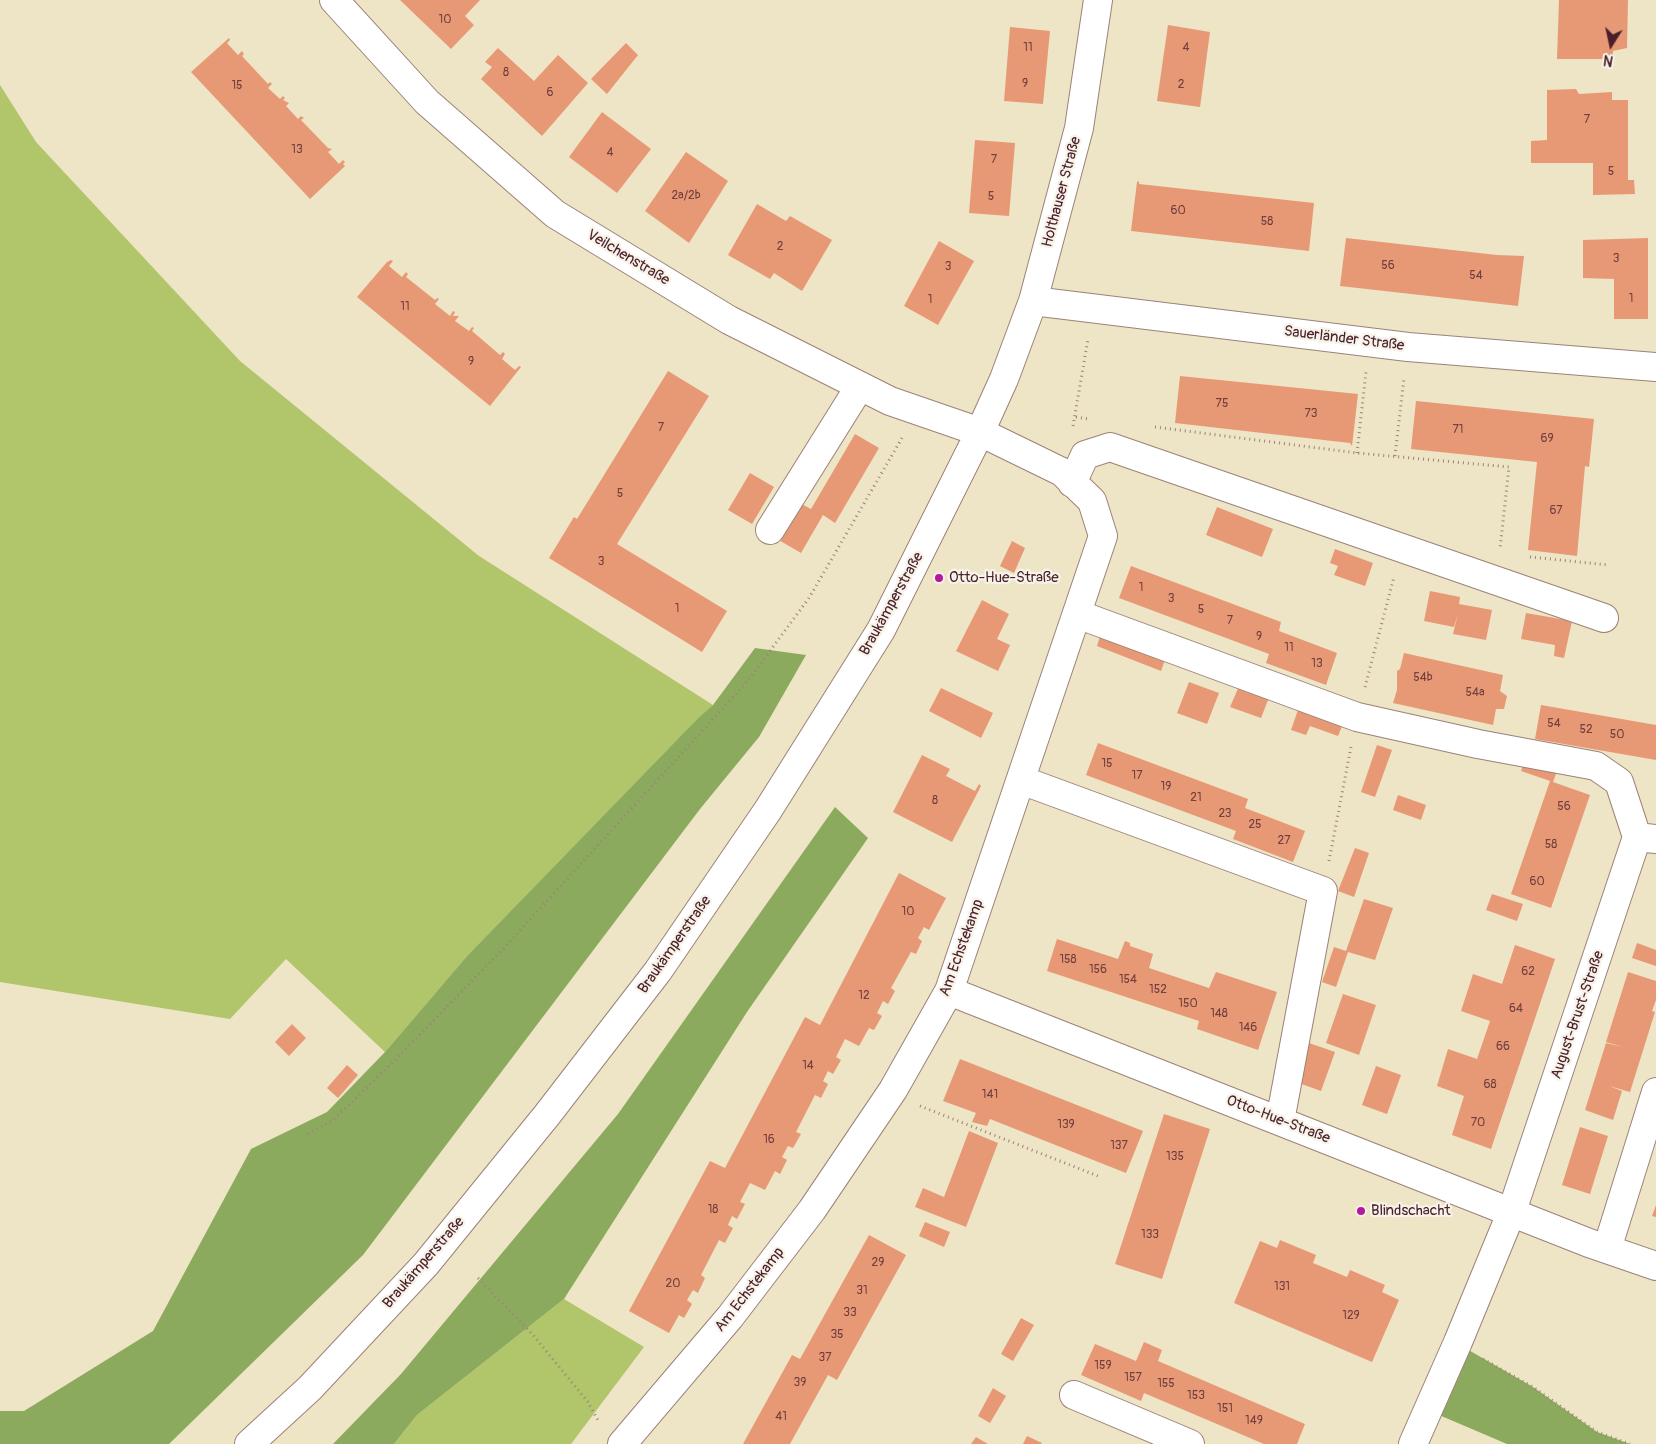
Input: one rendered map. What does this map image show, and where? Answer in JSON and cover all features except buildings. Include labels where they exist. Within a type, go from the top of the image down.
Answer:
[{"type":"street","name":"Veilchenstraße","points":[[334,0],[427,102],[555,214],[729,320],[860,386],[918,412],[980,432]]},
{"type":"street","name":"Holthauser Straße","points":[[1004,379],[1033,301],[1079,128],[1098,0]]},
{"type":"street","name":"Sauerländer Straße","points":[[1033,301],[1408,347],[1656,367]]},
{"type":"street","name":"Braukämperstraße","points":[[249,1444],[310,1388],[426,1264],[547,1115],[658,971],[768,810],[881,630],[980,432],[1004,379]]},
{"type":"street","points":[[770,530],[860,386]]},
{"type":"street","name":"Am Echstekamp","points":[[612,1436],[730,1317],[812,1210],[893,1090],[950,991],[1103,536],[1092,501],[1067,477],[980,432]]},
{"type":"street","points":[[1067,477],[1085,455],[1110,447],[1604,618]]},
{"type":"street","points":[[1078,614],[1357,717],[1478,744],[1596,766],[1619,782],[1647,838]]},
{"type":"street","points":[[1020,780],[1323,891],[1280,1121]]},
{"type":"street","name":"August-Brust-Straße","points":[[1512,1211],[1647,838]]},
{"type":"street","name":"Otto-Hue-Straße","points":[[950,991],[1607,1249],[1656,1266]]},
{"type":"street","points":[[1607,1249],[1656,1092]]},
{"type":"street","points":[[1413,1444],[1512,1211]]},
{"type":"street","points":[[1074,1395],[1190,1444]]},
{"type":"path","points":[[1067,477],[1092,308]]},
{"type":"path","points":[[1357,453],[1369,341]]},
{"type":"path","points":[[1395,456],[1408,347]]},
{"type":"path","points":[[308,1134],[333,1120],[391,1064],[504,948],[747,682],[809,598],[918,412]]},
{"type":"path","points":[[1076,417],[1095,420]]},
{"type":"path","points":[[1153,427],[1357,453],[1509,467],[1499,554]]},
{"type":"path","points":[[1526,557],[1609,565]]},
{"type":"path","points":[[932,1110],[1098,1176]]},
{"type":"path","points":[[478,1278],[533,1335],[588,1402],[612,1436]]},
{"type":"path","points":[[1500,1369],[1533,1387],[1597,1432],[1630,1444]]},
{"type":"green space","points":[[0,85],[36,142],[240,361],[479,556],[713,705],[698,718],[467,956],[385,1052],[286,959],[230,1019],[0,982]]},
{"type":"green space","points":[[755,648],[806,655],[759,737],[700,809],[363,1255],[169,1444],[0,1444],[0,1411],[24,1411],[153,1331],[251,1149],[327,1112],[385,1052],[467,956],[698,718],[713,705]]},
{"type":"green space","points":[[835,807],[868,838],[747,1012],[564,1299],[417,1415],[394,1444],[333,1444],[401,1374],[618,1114]]},
{"type":"green space","points":[[564,1299],[644,1347],[571,1444],[394,1444],[417,1415]]},
{"type":"green space","points":[[1465,1348],[1533,1387],[1597,1432],[1630,1444],[1507,1444],[1439,1415]]},
{"type":"place","name":"Otto-Hue-Straße","points":[[939,578]]},
{"type":"place","name":"Blindschacht","points":[[1361,1211]]}]
